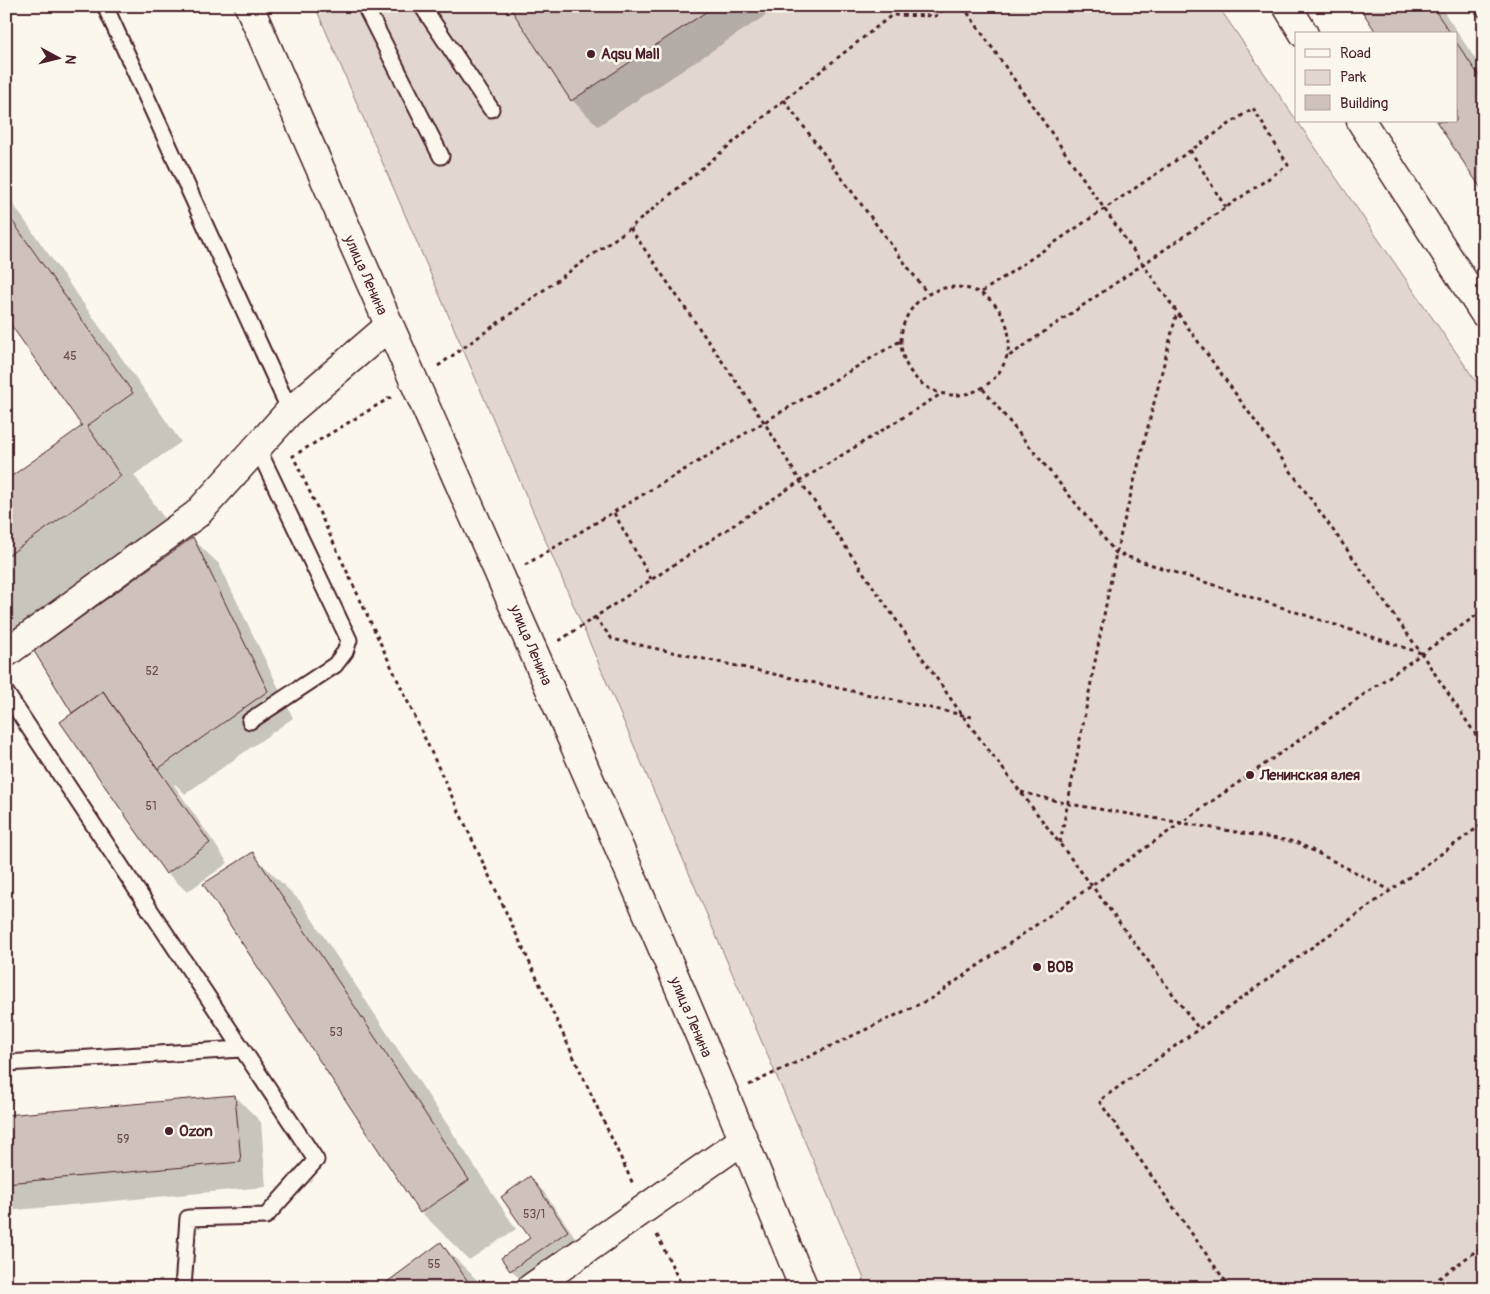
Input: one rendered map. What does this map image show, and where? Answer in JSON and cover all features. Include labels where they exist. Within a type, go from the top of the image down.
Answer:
[{"type":"street","name":"улица Ленина","points":[[249,6],[536,657],[726,1096],[804,1288]]},
{"type":"street","points":[[1287,6],[1303,32]]},
{"type":"street","points":[[1362,122],[1484,313]]},
{"type":"street","points":[[6,653],[197,514],[290,411],[389,326]]},
{"type":"street","points":[[531,1288],[743,1140]]},
{"type":"lane","points":[[105,6],[290,411]]},
{"type":"lane","points":[[365,6],[441,156]]},
{"type":"lane","points":[[422,6],[491,109]]},
{"type":"lane","points":[[250,721],[335,665],[344,652],[349,640],[257,447]]},
{"type":"lane","points":[[6,693],[316,1160],[266,1216],[188,1218],[183,1288]]},
{"type":"lane","points":[[6,1062],[242,1049]]},
{"type":"path","points":[[682,1288],[293,456],[415,382],[630,228],[784,100],[892,15],[936,16],[947,6]]},
{"type":"path","points":[[963,6],[1143,264],[1421,653],[1484,746]]},
{"type":"path","points":[[784,100],[927,293]]},
{"type":"path","points":[[982,292],[1253,108],[1288,165],[1009,356]]},
{"type":"path","points":[[1190,150],[1226,208]]},
{"type":"path","points":[[630,228],[764,422],[800,481],[962,715],[1199,1029]]},
{"type":"path","points":[[954,285],[982,292],[1000,308],[1010,331],[1009,356],[999,375],[982,389],[962,396],[941,394],[920,383],[905,364],[900,341],[907,313],[927,293],[954,285]]},
{"type":"path","points":[[1060,844],[1116,553],[1177,312]]},
{"type":"path","points":[[502,579],[900,341]]},
{"type":"path","points":[[982,389],[1116,553],[1421,653]]},
{"type":"path","points":[[536,657],[800,481],[941,394]]},
{"type":"path","points":[[614,513],[651,579]]},
{"type":"path","points":[[726,1096],[932,998],[1484,610]]},
{"type":"path","points":[[594,617],[612,639],[972,717]]},
{"type":"path","points":[[1020,791],[1069,804],[1296,842],[1390,890]]},
{"type":"path","points":[[1230,1288],[1099,1101],[1484,823]]},
{"type":"path","points":[[1426,1288],[1484,1245]]},
{"type":"green space","points":[[315,6],[1218,6],[1295,118],[1295,122],[1298,122],[1484,393],[1484,1288],[868,1288]]},
{"type":"building","name":"Аqsu Mall","points":[[509,6],[715,6],[571,101]]},
{"type":"building","points":[[1359,6],[1432,6],[1450,32],[1376,32]]},
{"type":"building","points":[[1458,45],[1484,83],[1484,193],[1437,122],[1458,122]]},
{"type":"building","points":[[6,212],[133,393],[87,426],[121,476],[6,557],[6,480],[82,426],[6,318]]},
{"type":"building","points":[[193,537],[268,691],[158,769],[103,691],[72,713],[34,651]]},
{"type":"building","points":[[103,691],[210,843],[166,874],[60,722]]},
{"type":"building","points":[[253,852],[469,1180],[420,1213],[203,884]]},
{"type":"building","points":[[235,1095],[241,1162],[6,1183],[6,1115]]},
{"type":"building","points":[[530,1176],[568,1231],[510,1271],[501,1258],[530,1238],[501,1197]]},
{"type":"building","points":[[441,1242],[471,1286],[469,1288],[379,1288]]},
{"type":"place","name":"Аqsu Mall","points":[[591,54]]},
{"type":"place","name":"Ленинская алея","points":[[1250,775]]},
{"type":"place","name":"ВОВ","points":[[1037,967]]},
{"type":"place","name":"Ozon","points":[[169,1131]]}]
